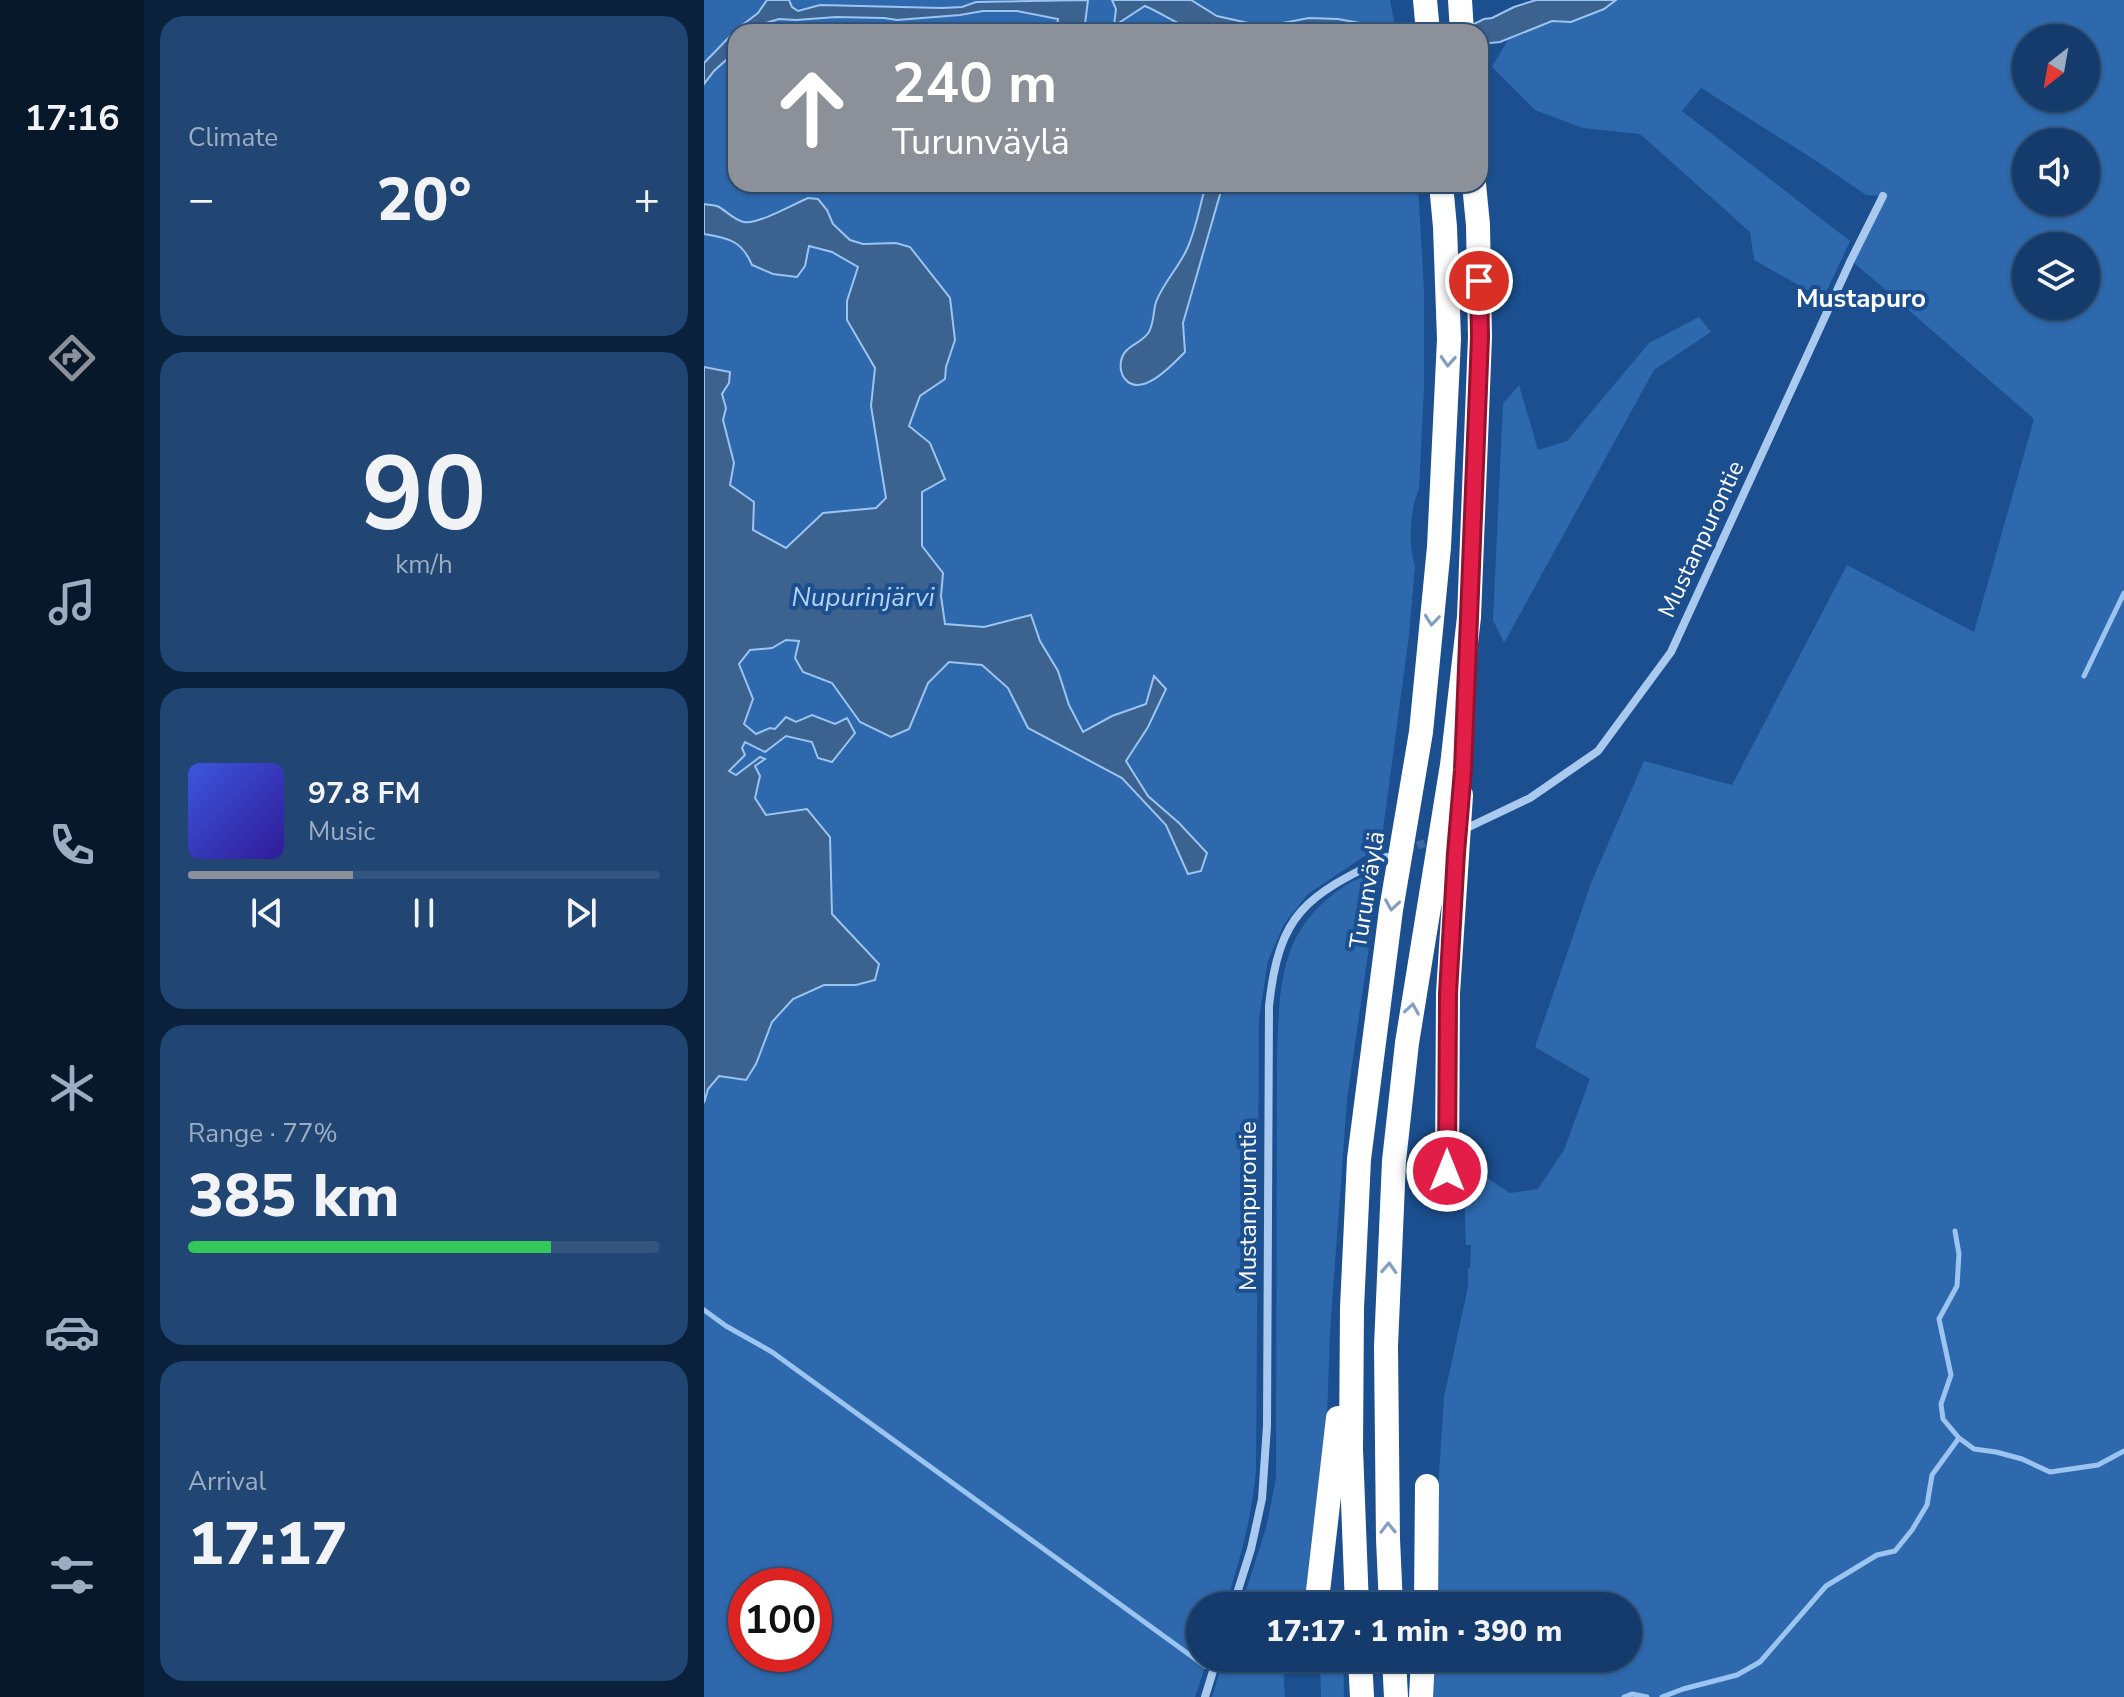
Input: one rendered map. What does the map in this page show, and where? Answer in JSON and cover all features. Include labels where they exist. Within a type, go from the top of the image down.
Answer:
[{"type":"highway","points":[[1425,0],[1427,24]]},
{"type":"highway","points":[[1460,0],[1462,24]]},
{"type":"highway","name":"Turunväylä","points":[[1357,1592],[1352,1464],[1352,1308],[1359,1159],[1391,910],[1421,732],[1439,547],[1449,339],[1442,192]]},
{"type":"highway","points":[[1447,1171],[1448,993],[1463,770],[1480,337],[1475,192]]},
{"type":"highway","points":[[1390,1592],[1386,1346],[1394,1161],[1407,1043],[1452,765],[1469,617]]},
{"type":"highway","points":[[1318,1592],[1352,1308]]},
{"type":"highway","points":[[1426,1592],[1427,1486]]},
{"type":"highway","points":[[1361,1672],[1362,1697]]},
{"type":"highway","points":[[1395,1672],[1396,1697]]},
{"type":"highway","points":[[1421,1697],[1422,1672]]},
{"type":"street","name":"Mustanpurontie","points":[[1469,827],[1530,798],[1598,751],[1671,652],[1883,196]]},
{"type":"street","name":"Mustanpurontie","points":[[1237,1592],[1262,1499],[1267,1426],[1269,1006],[1273,974],[1279,948],[1293,920],[1316,896],[1336,882],[1386,857]]},
{"type":"street","points":[[1205,1697],[1213,1672]]},
{"type":"shaded area","points":[[704,0],[767,0],[758,13],[744,24],[728,24],[728,38],[704,63]]},
{"type":"shaded area","points":[[789,0],[1011,0],[943,8],[820,5],[798,11]]},
{"type":"shaded area","points":[[1088,0],[1112,0],[1116,9],[1115,24],[1085,24]]},
{"type":"shaded area","points":[[1191,0],[1390,0],[1395,24],[1310,19],[1250,24],[1220,15]]},
{"type":"shaded area","points":[[1616,0],[2124,0],[2124,1697],[1433,1697],[1433,1672],[1642,1672],[1642,1592],[1433,1592],[1444,1397],[1470,1268],[1471,1245],[1466,1245],[1463,1162],[1510,1193],[1538,1189],[1564,1150],[1590,1079],[1535,1047],[1591,883],[1644,761],[1732,785],[1847,565],[1974,632],[2034,419],[1851,260],[1883,196],[1866,195],[1701,88],[1682,111],[1850,241],[1823,299],[1754,260],[1750,232],[1640,134],[1583,128],[1535,110],[1492,67],[1509,38],[1552,21],[1571,22],[1604,9]]},
{"type":"shaded area","points":[[1145,6],[1180,24],[1117,24]]},
{"type":"shaded area","points":[[1017,11],[1059,19],[1058,24],[765,24],[779,19],[836,17],[897,20]]},
{"type":"shaded area","points":[[728,58],[728,192],[1204,192],[1187,250],[1156,301],[1150,329],[1144,338],[1127,348],[1120,365],[1122,374],[1185,339],[1183,323],[1221,192],[1418,192],[1424,291],[1424,388],[1419,490],[1411,527],[1415,565],[1409,635],[1381,845],[1308,894],[1284,924],[1268,961],[1259,1018],[1256,1470],[1245,1539],[1230,1592],[1186,1592],[1186,1672],[1203,1672],[1195,1697],[704,1697],[704,84]]},
{"type":"shaded area","points":[[1699,317],[1711,332],[1654,370],[1504,643],[1493,620],[1503,404],[1519,385],[1538,450],[1567,441],[1649,343]]},
{"type":"shaded area","points":[[1380,870],[1347,1100],[1327,1416],[1308,1592],[1245,1592],[1266,1528],[1276,1479],[1277,1054],[1282,980],[1296,939],[1307,920],[1324,902],[1358,879]]},
{"type":"shaded area","points":[[1220,1672],[1284,1672],[1285,1697],[1212,1697]]},
{"type":"shaded area","points":[[1320,1672],[1343,1672],[1344,1697],[1321,1697]]},
{"type":"water","points":[[767,0],[789,0],[798,11],[820,5],[942,8],[962,7],[976,2],[1088,0],[1085,24],[1057,24],[1058,19],[1017,11],[983,11],[897,20],[836,17],[744,24],[758,13]]},
{"type":"water","points":[[1112,0],[1191,0],[1217,16],[1253,24],[1180,24],[1145,6],[1114,24],[1116,9]]},
{"type":"water","points":[[1536,0],[1616,0],[1604,9],[1571,22],[1552,21],[1500,42],[1488,43],[1488,24],[1474,24]]},
{"type":"water","points":[[1309,18],[1366,24],[1277,24]]},
{"type":"water","points":[[728,38],[728,58],[704,84],[704,63]]},
{"type":"water","points":[[1204,192],[1221,192],[1183,323],[1185,352],[1149,382],[1132,384],[1122,373],[1122,356],[1149,332],[1159,295],[1184,256]]},
{"type":"water","name":"Nupurinjärvi","points":[[808,198],[818,199],[833,224],[850,240],[863,244],[896,243],[910,247],[950,298],[955,340],[945,379],[920,396],[909,426],[930,443],[945,479],[922,492],[922,546],[943,573],[941,596],[945,624],[984,627],[1031,615],[1083,732],[1112,716],[1146,704],[1154,676],[1166,689],[1148,727],[1126,761],[1148,796],[1207,853],[1201,871],[1188,874],[1166,825],[1122,778],[1028,728],[1008,688],[982,665],[949,662],[928,683],[909,729],[891,737],[860,722],[832,683],[803,672],[795,658],[799,641],[786,640],[772,648],[750,650],[739,664],[753,699],[744,724],[756,734],[775,729],[786,717],[796,722],[812,715],[835,724],[847,718],[855,733],[832,762],[818,758],[812,742],[786,736],[765,752],[745,742],[742,748],[745,755],[729,771],[736,775],[760,757],[765,759],[755,766],[760,776],[755,798],[766,815],[807,809],[830,837],[832,914],[879,964],[875,980],[856,985],[824,985],[793,999],[772,1022],[756,1064],[746,1080],[719,1076],[708,1089],[704,1103],[704,367],[730,372],[729,383],[722,394],[726,408],[723,420],[734,463],[730,485],[754,502],[753,530],[786,548],[823,513],[876,508],[886,498],[871,406],[875,368],[847,320],[847,301],[858,267],[832,252],[809,246],[805,266],[797,277],[773,274],[752,265],[734,242],[704,234],[704,204],[717,206],[736,219],[750,222]]},
{"type":"waterway","points":[[2084,676],[2124,593]]},
{"type":"waterway","points":[[1955,1231],[1959,1254],[1957,1286],[1939,1319],[1951,1375],[1941,1404],[1943,1419],[1959,1438],[1974,1449],[2022,1459],[2050,1472],[2098,1465],[2124,1451]]},
{"type":"waterway","points":[[704,1310],[772,1352],[1186,1652]]},
{"type":"waterway","points":[[1662,1697],[1737,1675],[1760,1662],[1826,1586],[1877,1555],[1895,1551],[1927,1505],[1932,1475],[1959,1438]]},
{"type":"waterway","points":[[1624,1697],[1632,1694],[1647,1697]]},
{"type":"tunnel","points":[[1406,850],[1435,839]]},
{"type":"district","name":"Mustapuro","points":[[1861,298]]},
{"type":"route","points":[[1447,1171],[1448,993],[1463,770],[1480,337],[1479,281]]}]
